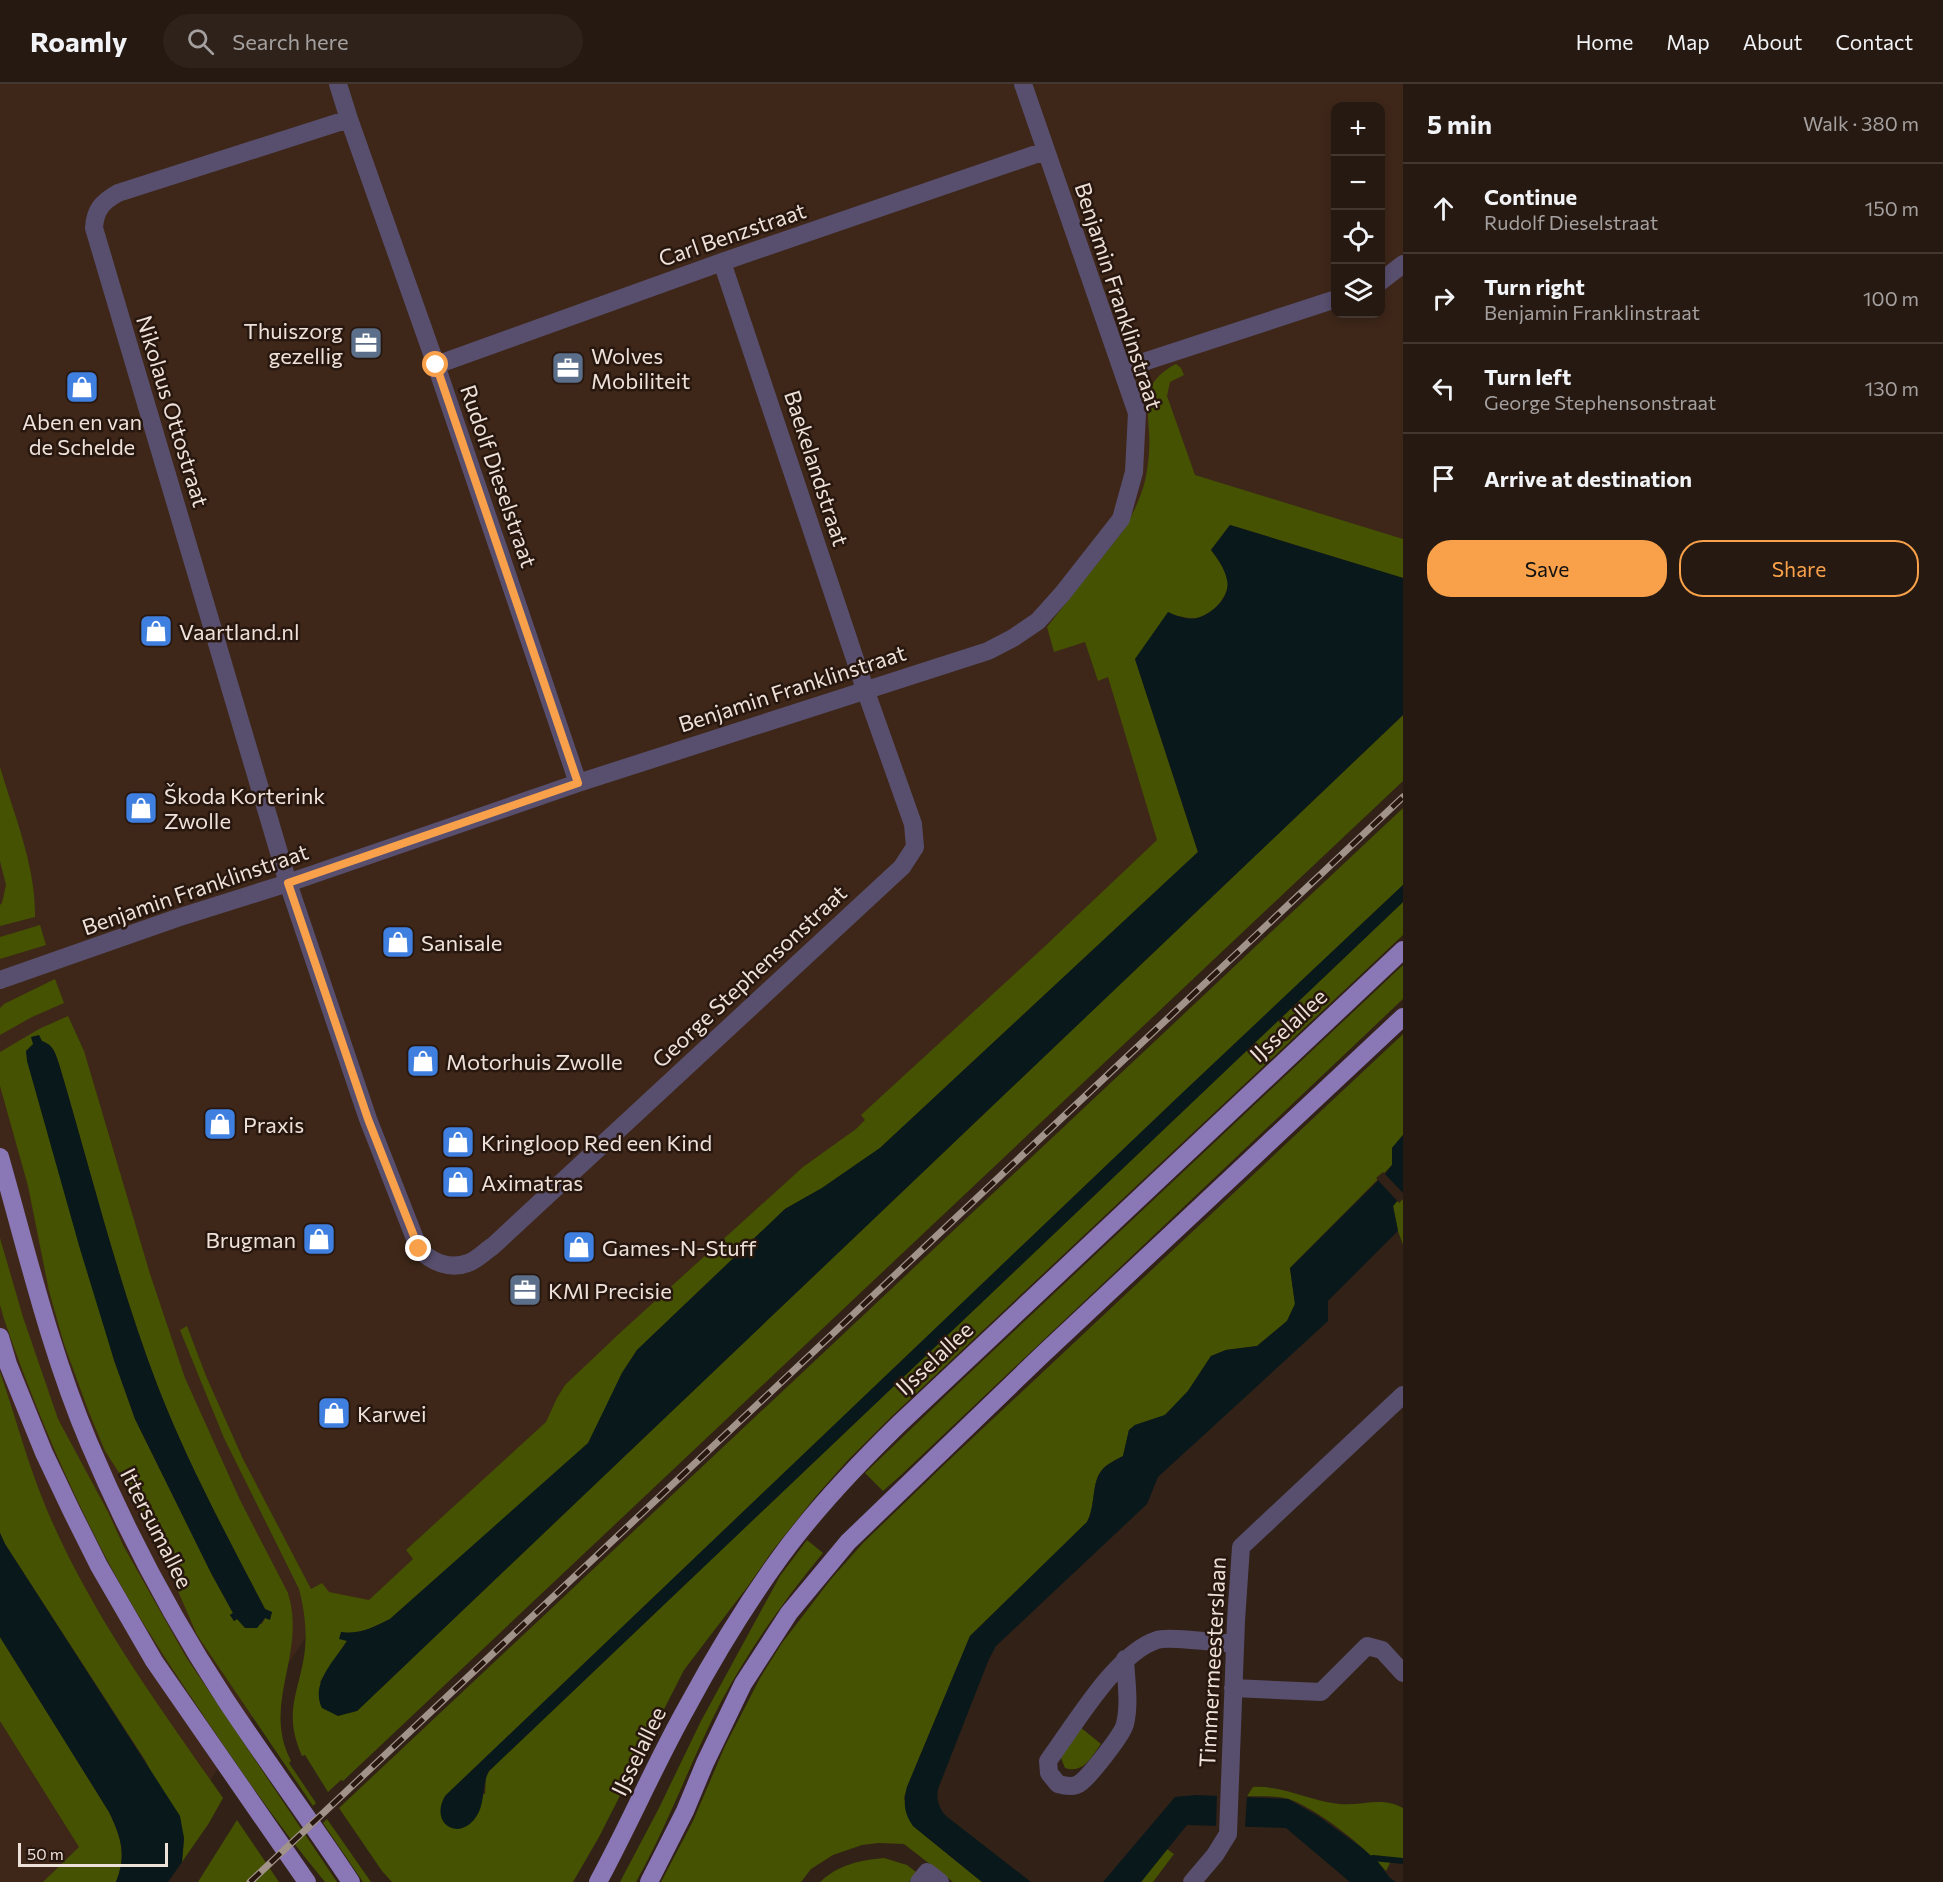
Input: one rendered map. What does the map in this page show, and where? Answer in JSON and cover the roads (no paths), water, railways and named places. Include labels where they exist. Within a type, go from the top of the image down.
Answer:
[{"type":"main road","name":"IJsselallee","points":[[598,1882],[626,1831],[671,1737],[709,1668],[781,1556],[824,1503],[899,1424],[1403,950]]},
{"type":"main road","points":[[650,1882],[743,1684],[789,1613],[848,1542],[1042,1355],[1403,1017]]},
{"type":"main road","name":"Ittersumallee","points":[[0,1157],[63,1376],[89,1443],[117,1503],[188,1640],[225,1699],[351,1882]]},
{"type":"main road","points":[[0,1337],[8,1364],[44,1453],[99,1566],[154,1660],[306,1882]]},
{"type":"street","name":"Rudolf Dieselstraat","points":[[338,84],[578,783]]},
{"type":"street","name":"Benjamin Franklinstraat","points":[[0,980],[578,783],[988,651],[1038,621],[1121,519],[1134,472],[1137,413],[1023,84]]},
{"type":"street","name":"Nikolaus Ottostraat","points":[[288,883],[94,228],[98,210],[106,200],[118,193],[349,119]]},
{"type":"street","name":"Carl Benzstraat","points":[[436,365],[722,262],[1045,151]]},
{"type":"street","name":"Baekelandstraat","points":[[722,262],[865,689]]},
{"type":"street","points":[[1385,278],[1403,264]]},
{"type":"street","points":[[1122,369],[1331,300]]},
{"type":"street","name":"George Stephensonstraat","points":[[288,883],[368,1119],[419,1249],[427,1257],[442,1265],[467,1264],[501,1238],[902,867],[915,847],[913,824],[865,689]]},
{"type":"street","name":"Timmermeesterslaan","points":[[1192,1882],[1215,1855],[1228,1834],[1241,1547],[1403,1395]]},
{"type":"street","points":[[1125,1659],[1127,1701],[1125,1725],[1118,1739],[1079,1784],[1068,1786],[1058,1784],[1049,1773],[1048,1761],[1109,1677],[1125,1659],[1159,1639],[1235,1644]]},
{"type":"street","points":[[1233,1688],[1321,1692],[1367,1646],[1382,1650],[1403,1673]]},
{"type":"street","points":[[919,1882],[927,1872],[940,1882]]},
{"type":"waterway","points":[[1373,1858],[1403,1861]]},
{"type":"railway","points":[[250,1882],[1403,797]]},
{"type":"place","name":"Thuiszorg gezellig","points":[[366,343]]},
{"type":"place","name":"Wolves Mobiliteit","points":[[568,368]]},
{"type":"place","name":"Aben en van de Schelde","points":[[82,387]]},
{"type":"place","name":"Vaartland.nl","points":[[156,631]]},
{"type":"place","name":"Škoda Korterink Zwolle","points":[[141,808]]},
{"type":"place","name":"Sanisale","points":[[398,942]]},
{"type":"place","name":"Motorhuis Zwolle","points":[[423,1061]]},
{"type":"place","name":"Praxis","points":[[220,1124]]},
{"type":"place","name":"Kringloop Red een Kind","points":[[458,1142]]},
{"type":"place","name":"Aximatras","points":[[458,1182]]},
{"type":"place","name":"Brugman","points":[[319,1239]]},
{"type":"place","name":"Games-N-Stuff","points":[[579,1247]]},
{"type":"place","name":"KMI Precisie","points":[[525,1290]]},
{"type":"place","name":"Karwei","points":[[334,1413]]}]
